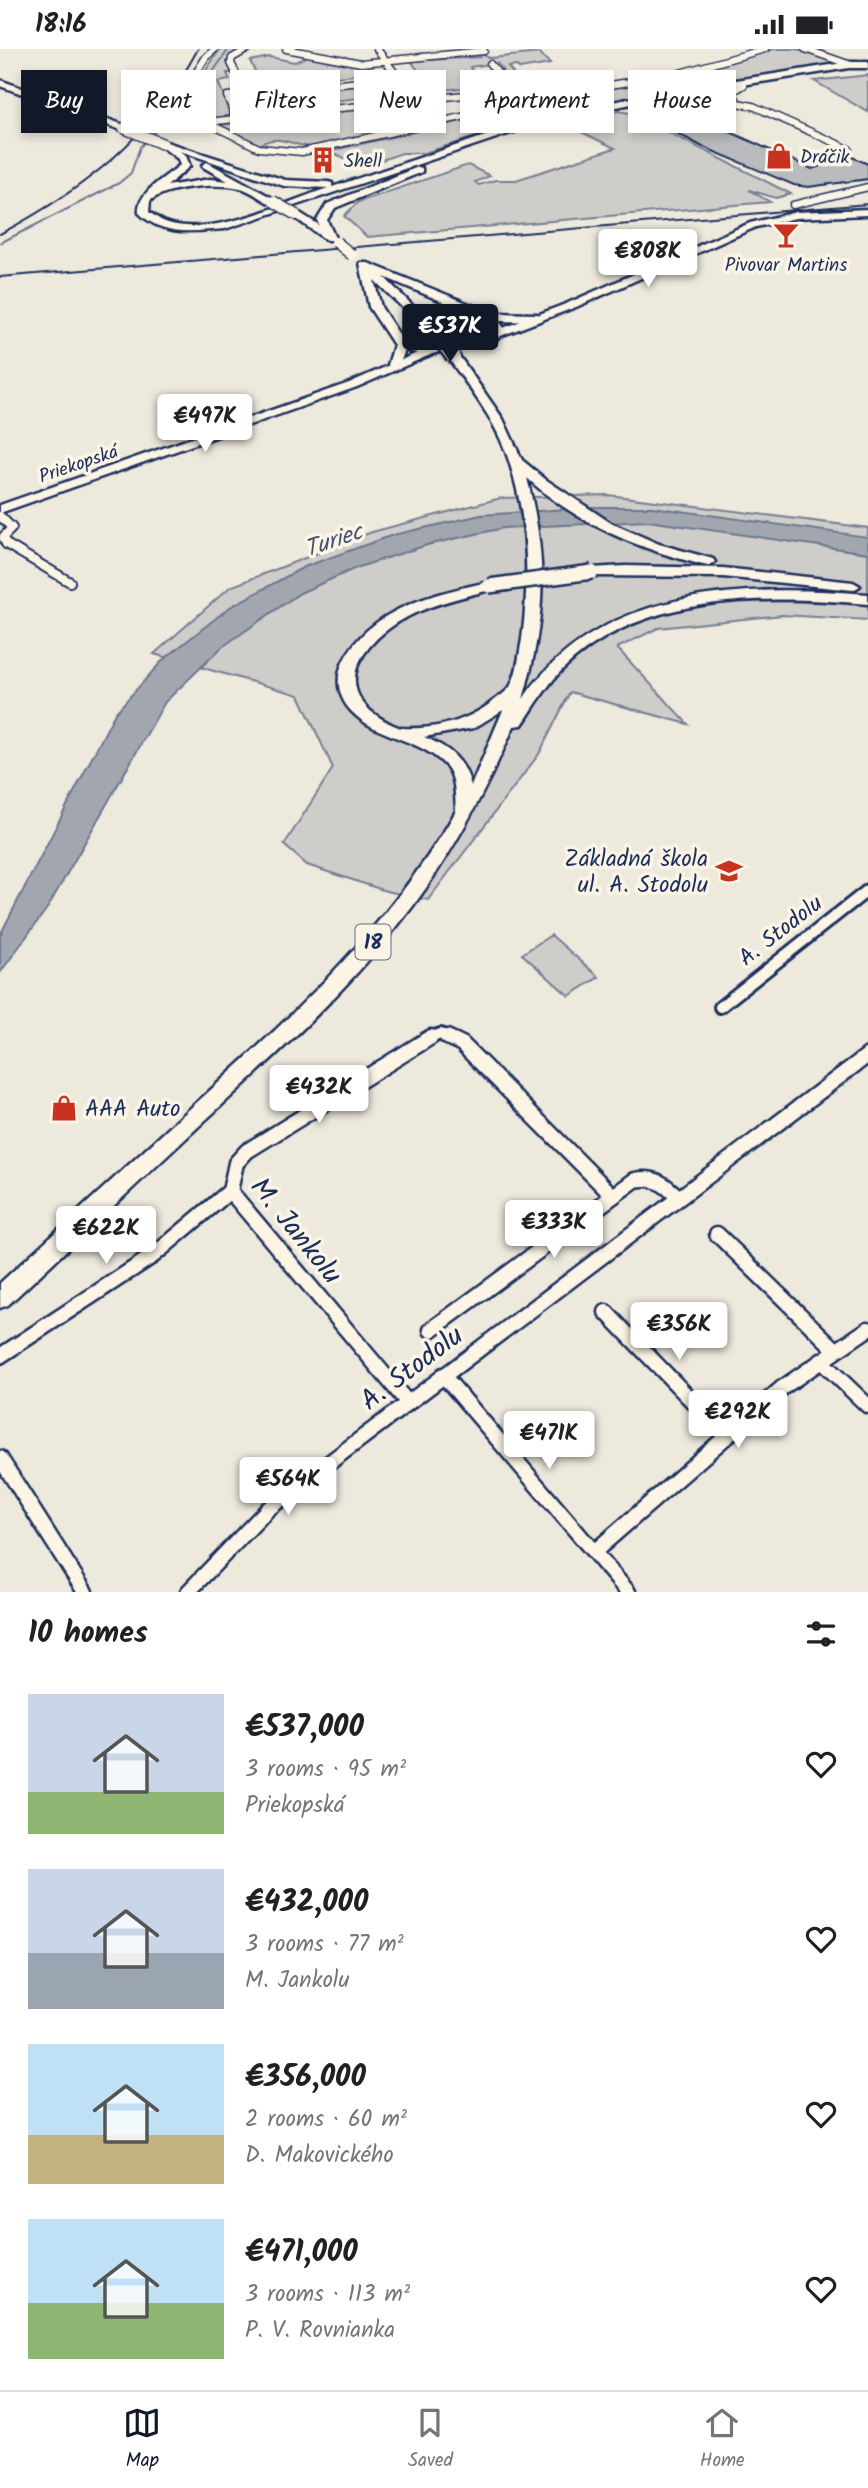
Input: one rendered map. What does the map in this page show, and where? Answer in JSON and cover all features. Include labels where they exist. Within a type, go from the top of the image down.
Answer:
[{"type":"main road","points":[[829,74],[859,68]]},
{"type":"main road","points":[[736,86],[859,68]]},
{"type":"main road","points":[[736,85],[859,68]]},
{"type":"main road","name":"18","points":[[0,83],[163,144],[250,187],[332,239],[364,265],[439,339],[497,420],[516,459],[528,501],[536,543],[537,606],[520,687],[502,741],[465,811],[394,917],[307,1014],[0,1298]]},
{"type":"main road","points":[[308,199],[349,182],[526,124],[628,102]]},
{"type":"main road","points":[[163,144],[182,158],[184,166],[143,205],[148,218],[161,225],[191,229],[233,224],[527,129],[628,104]]},
{"type":"main road","points":[[163,144],[292,184],[349,182]]},
{"type":"main road","points":[[332,239],[322,220],[331,206],[449,156]]},
{"type":"main road","points":[[153,194],[180,186],[210,182],[250,187]]},
{"type":"main road","points":[[364,265],[490,317],[537,318]]},
{"type":"main road","points":[[364,265],[375,307],[400,345],[428,352]]},
{"type":"main road","points":[[490,317],[498,328],[494,335]]},
{"type":"main road","points":[[394,365],[400,345]]},
{"type":"main road","points":[[516,459],[545,488],[578,512],[618,533],[678,555],[749,572],[868,588]]},
{"type":"main road","points":[[642,570],[748,580],[868,599]]},
{"type":"main road","points":[[465,811],[461,780],[451,761],[366,716],[348,695],[346,677],[356,653],[367,640],[398,616],[442,598],[489,586],[592,572],[749,572]]},
{"type":"main road","points":[[502,741],[549,674],[564,659],[584,644],[631,620],[694,603],[756,596],[814,594],[868,599]]},
{"type":"main road","points":[[400,732],[462,729],[484,718],[520,687]]},
{"type":"street","points":[[199,70],[206,57],[215,49]]},
{"type":"street","points":[[235,70],[232,58],[248,49]]},
{"type":"street","points":[[286,49],[356,63],[483,50]]},
{"type":"street","points":[[377,49],[392,70]]},
{"type":"street","points":[[691,70],[765,49]]},
{"type":"street","points":[[805,49],[859,68]]},
{"type":"street","points":[[446,97],[512,90],[490,64]]},
{"type":"street","points":[[446,121],[628,82]]},
{"type":"street","points":[[744,85],[729,94],[738,101],[849,149]]},
{"type":"street","points":[[216,129],[258,148],[292,152],[339,146],[395,133]]},
{"type":"street","points":[[794,210],[868,187]]},
{"type":"street","name":"Priekopská","points":[[0,509],[353,385],[428,352],[494,335],[794,210],[868,212]]},
{"type":"street","points":[[0,516],[12,528],[4,537],[6,544],[70,582]]},
{"type":"street","name":"A. Stodolu","points":[[720,1007],[868,890]]},
{"type":"street","name":"M. Jankolu","points":[[408,1403],[230,1191],[236,1163],[247,1151],[424,1039],[441,1034],[462,1044],[613,1196]]},
{"type":"street","name":"A. Stodolu","points":[[188,1592],[268,1509],[868,1055]]},
{"type":"street","name":"A. Stodolu","points":[[430,1329],[635,1180],[658,1178],[679,1198]]},
{"type":"street","points":[[0,1356],[154,1255],[230,1191]]},
{"type":"street","points":[[717,1234],[836,1350]]},
{"type":"street","points":[[606,1312],[727,1437]]},
{"type":"street","points":[[594,1552],[782,1388],[868,1329]]},
{"type":"street","points":[[821,1360],[868,1406]]},
{"type":"street","points":[[443,1375],[628,1592]]},
{"type":"street","points":[[0,1458],[85,1592]]},
{"type":"shaded area","points":[[220,49],[239,49],[227,61],[231,70],[227,73],[230,80],[218,82],[230,110],[230,117],[216,118],[216,70],[206,70]]},
{"type":"shaded area","points":[[774,49],[796,49],[837,60],[837,64],[736,78],[736,70],[705,70]]},
{"type":"shaded area","points":[[478,53],[490,58],[540,53],[550,64],[520,69],[517,66],[508,67],[510,70],[503,70],[497,63],[470,67],[472,70],[460,70],[460,88],[446,90],[446,70],[418,70],[411,61],[480,57]]},
{"type":"shaded area","points":[[309,55],[340,63],[369,65],[372,70],[354,70],[354,75],[340,77],[340,70],[254,70],[250,61],[269,57],[295,62]]},
{"type":"shaded area","points":[[868,75],[868,112],[814,81]]},
{"type":"shaded area","points":[[628,85],[628,99],[614,102],[614,87]]},
{"type":"shaded area","points":[[354,86],[354,99],[340,100],[340,88]]},
{"type":"shaded area","points":[[354,110],[354,133],[383,133],[313,147],[280,140],[267,141],[260,145],[235,133],[340,133],[340,112]]},
{"type":"shaded area","points":[[614,112],[628,113],[628,133],[670,133],[791,194],[776,198],[749,190],[770,202],[367,237],[344,216],[358,202],[468,165],[490,176],[475,182],[479,185],[495,180],[516,180],[615,148],[584,133],[614,133]]},
{"type":"shaded area","points":[[460,121],[460,133],[488,133],[424,153],[402,153],[379,161],[346,159],[330,151],[409,133],[446,133],[446,125]]},
{"type":"shaded area","points":[[230,124],[230,131],[218,125]]},
{"type":"shaded area","points":[[608,495],[868,528],[868,620],[782,615],[658,628],[617,648],[688,724],[570,692],[539,754],[428,900],[386,891],[307,865],[284,845],[333,768],[299,695],[154,654],[230,587],[372,532],[501,498]]},
{"type":"shaded area","points":[[594,507],[652,507],[868,537],[868,553],[648,521],[503,528],[427,545],[356,568],[300,593],[222,647],[165,702],[48,907],[0,973],[0,935],[115,713],[163,660],[230,607],[304,567],[393,535],[481,515]]},
{"type":"shaded area","points":[[551,935],[599,977],[569,996],[522,954]]},
{"type":"building","points":[[676,133],[732,133],[812,169],[850,156],[868,164],[868,179],[808,187],[794,185]]},
{"type":"waterway","points":[[0,243],[119,183],[131,173],[140,147],[157,129],[191,103],[229,49]]},
{"type":"railway","points":[[0,234],[61,198],[114,157],[159,109],[198,49]]},
{"type":"railway","points":[[0,277],[868,204]]},
{"type":"place","name":"Dráčik","points":[[779,156]]},
{"type":"place","name":"Shell","points":[[323,160]]},
{"type":"place","name":"Pivovar Martins","points":[[786,235]]},
{"type":"place","name":"Základná škola ul. A. Stodolu","points":[[729,871]]},
{"type":"place","name":"AAA Auto","points":[[64,1108]]},
{"type":"water label","name":"Turiec","points":[[333,540]]}]
